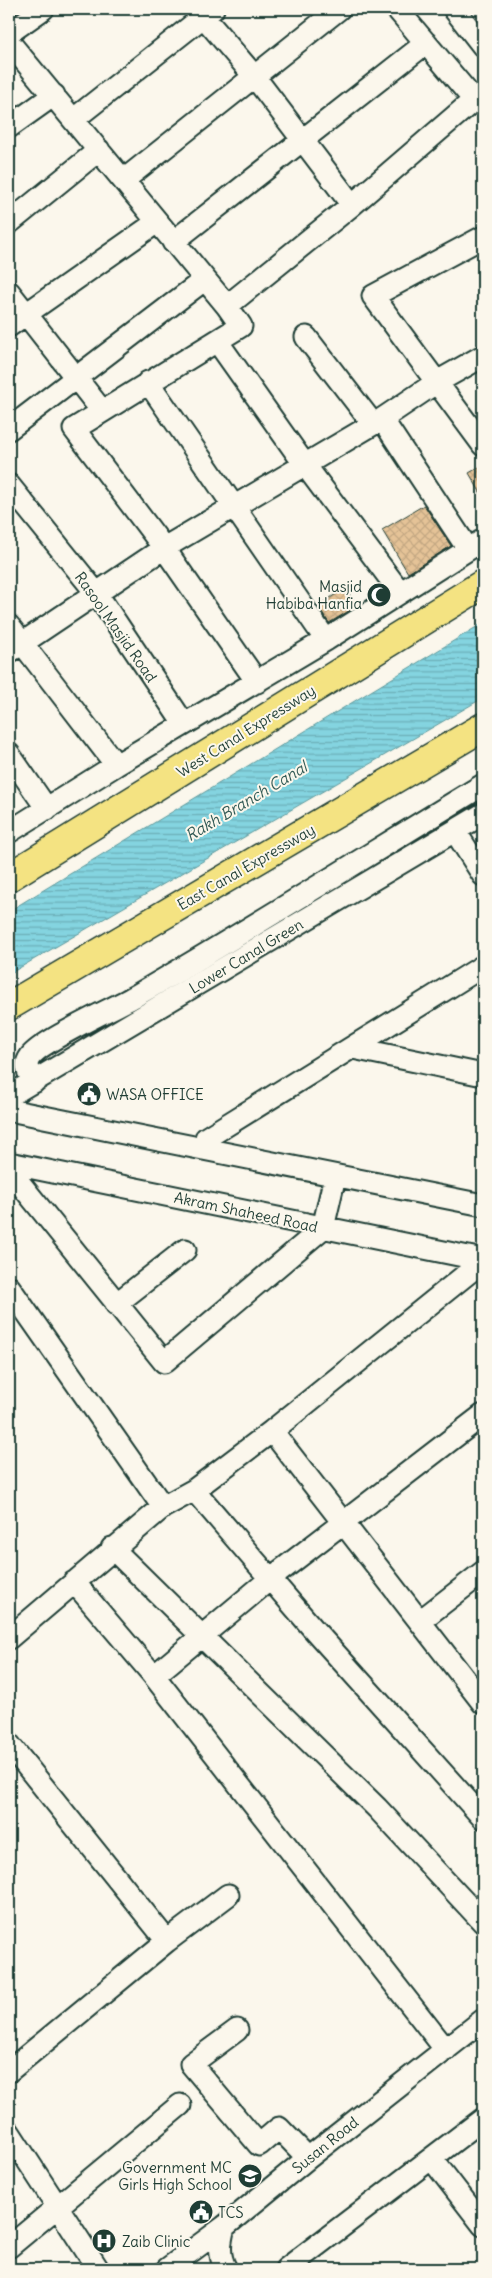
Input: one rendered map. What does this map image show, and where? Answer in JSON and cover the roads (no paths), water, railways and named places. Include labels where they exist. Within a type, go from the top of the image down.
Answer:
[{"type":"main road","name":"West Canal Expressway","points":[[9,877],[483,584]]},
{"type":"main road","name":"East Canal Expressway","points":[[13,1004],[483,727]]},
{"type":"street","points":[[9,33],[44,9]]},
{"type":"street","points":[[124,180],[339,9]]},
{"type":"street","points":[[227,306],[352,205],[474,100],[397,9]]},
{"type":"street","points":[[454,9],[483,46]]},
{"type":"street","points":[[74,119],[204,11],[304,139],[352,205]]},
{"type":"street","points":[[9,42],[227,306],[241,326],[74,428],[164,548],[257,682]]},
{"type":"street","points":[[173,242],[426,42]]},
{"type":"street","points":[[9,127],[54,95]]},
{"type":"street","points":[[9,223],[99,150]]},
{"type":"street","points":[[17,320],[157,222]]},
{"type":"street","points":[[483,237],[373,296],[483,445]]},
{"type":"street","points":[[9,429],[204,280]]},
{"type":"street","points":[[9,292],[17,320],[76,378],[102,411]]},
{"type":"street","points":[[9,832],[116,765],[326,640],[476,545],[377,421],[306,337]]},
{"type":"street","points":[[217,341],[304,465],[400,592]]},
{"type":"street","points":[[15,648],[164,548],[483,356]]},
{"type":"street","points":[[148,382],[326,640]]},
{"type":"street","name":"Rasool Masjid Road","points":[[9,485],[97,594],[184,724]]},
{"type":"street","points":[[9,626],[15,648],[116,765]]},
{"type":"street","points":[[9,754],[47,809]]},
{"type":"street","points":[[34,1082],[29,1075],[28,1061],[30,1056],[55,1039],[137,995],[483,785]]},
{"type":"street","name":"Lower Canal Green","points":[[9,1096],[483,814]]},
{"type":"street","points":[[456,831],[483,875]]},
{"type":"street","points":[[203,1149],[206,1138],[483,966]]},
{"type":"street","points":[[353,1048],[483,1075]]},
{"type":"street","points":[[9,1110],[483,1204]]},
{"type":"street","points":[[11,1164],[14,1176],[164,1362],[323,1228],[335,1176]]},
{"type":"street","name":"Akram Shaheed Road","points":[[11,1164],[483,1261]]},
{"type":"street","points":[[116,1304],[185,1250]]},
{"type":"street","points":[[9,1638],[112,1548],[163,1507],[194,1490],[272,1431],[483,1261]]},
{"type":"street","points":[[9,1287],[163,1507]]},
{"type":"street","points":[[154,1676],[270,1579],[344,1524],[483,1415]]},
{"type":"street","points":[[272,1431],[483,1703]]},
{"type":"street","points":[[194,1490],[270,1579],[483,1818]]},
{"type":"street","points":[[112,1548],[377,1808],[483,1922]]},
{"type":"street","points":[[420,1622],[483,1572]]},
{"type":"street","points":[[74,1582],[154,1676],[446,2050]]},
{"type":"street","points":[[9,1744],[167,1941]]},
{"type":"street","points":[[9,2070],[167,1941],[228,1895]]},
{"type":"street","name":"Susan Road","points":[[167,2269],[224,2227],[483,2020]]},
{"type":"street","points":[[237,2030],[191,2064],[259,2145],[279,2128],[308,2158]]},
{"type":"street","points":[[9,2247],[180,2105]]},
{"type":"street","points":[[286,2269],[483,2119]]},
{"type":"street","points":[[9,2132],[98,2269]]},
{"type":"street","points":[[432,2159],[483,2225]]},
{"type":"street","points":[[224,2227],[220,2240],[220,2254],[226,2269]]},
{"type":"water","name":"Rakh Branch Canal","points":[[483,623],[483,698],[9,974],[9,911]]},
{"type":"place","name":"Masjid Habiba Hanfia","points":[[379,595]]},
{"type":"place","name":"WASA OFFICE","points":[[89,1094]]},
{"type":"place","name":"Government MC Girls High School","points":[[250,2176]]},
{"type":"place","name":"TCS","points":[[201,2212]]},
{"type":"place","name":"Zaib Clinic","points":[[104,2241]]}]
